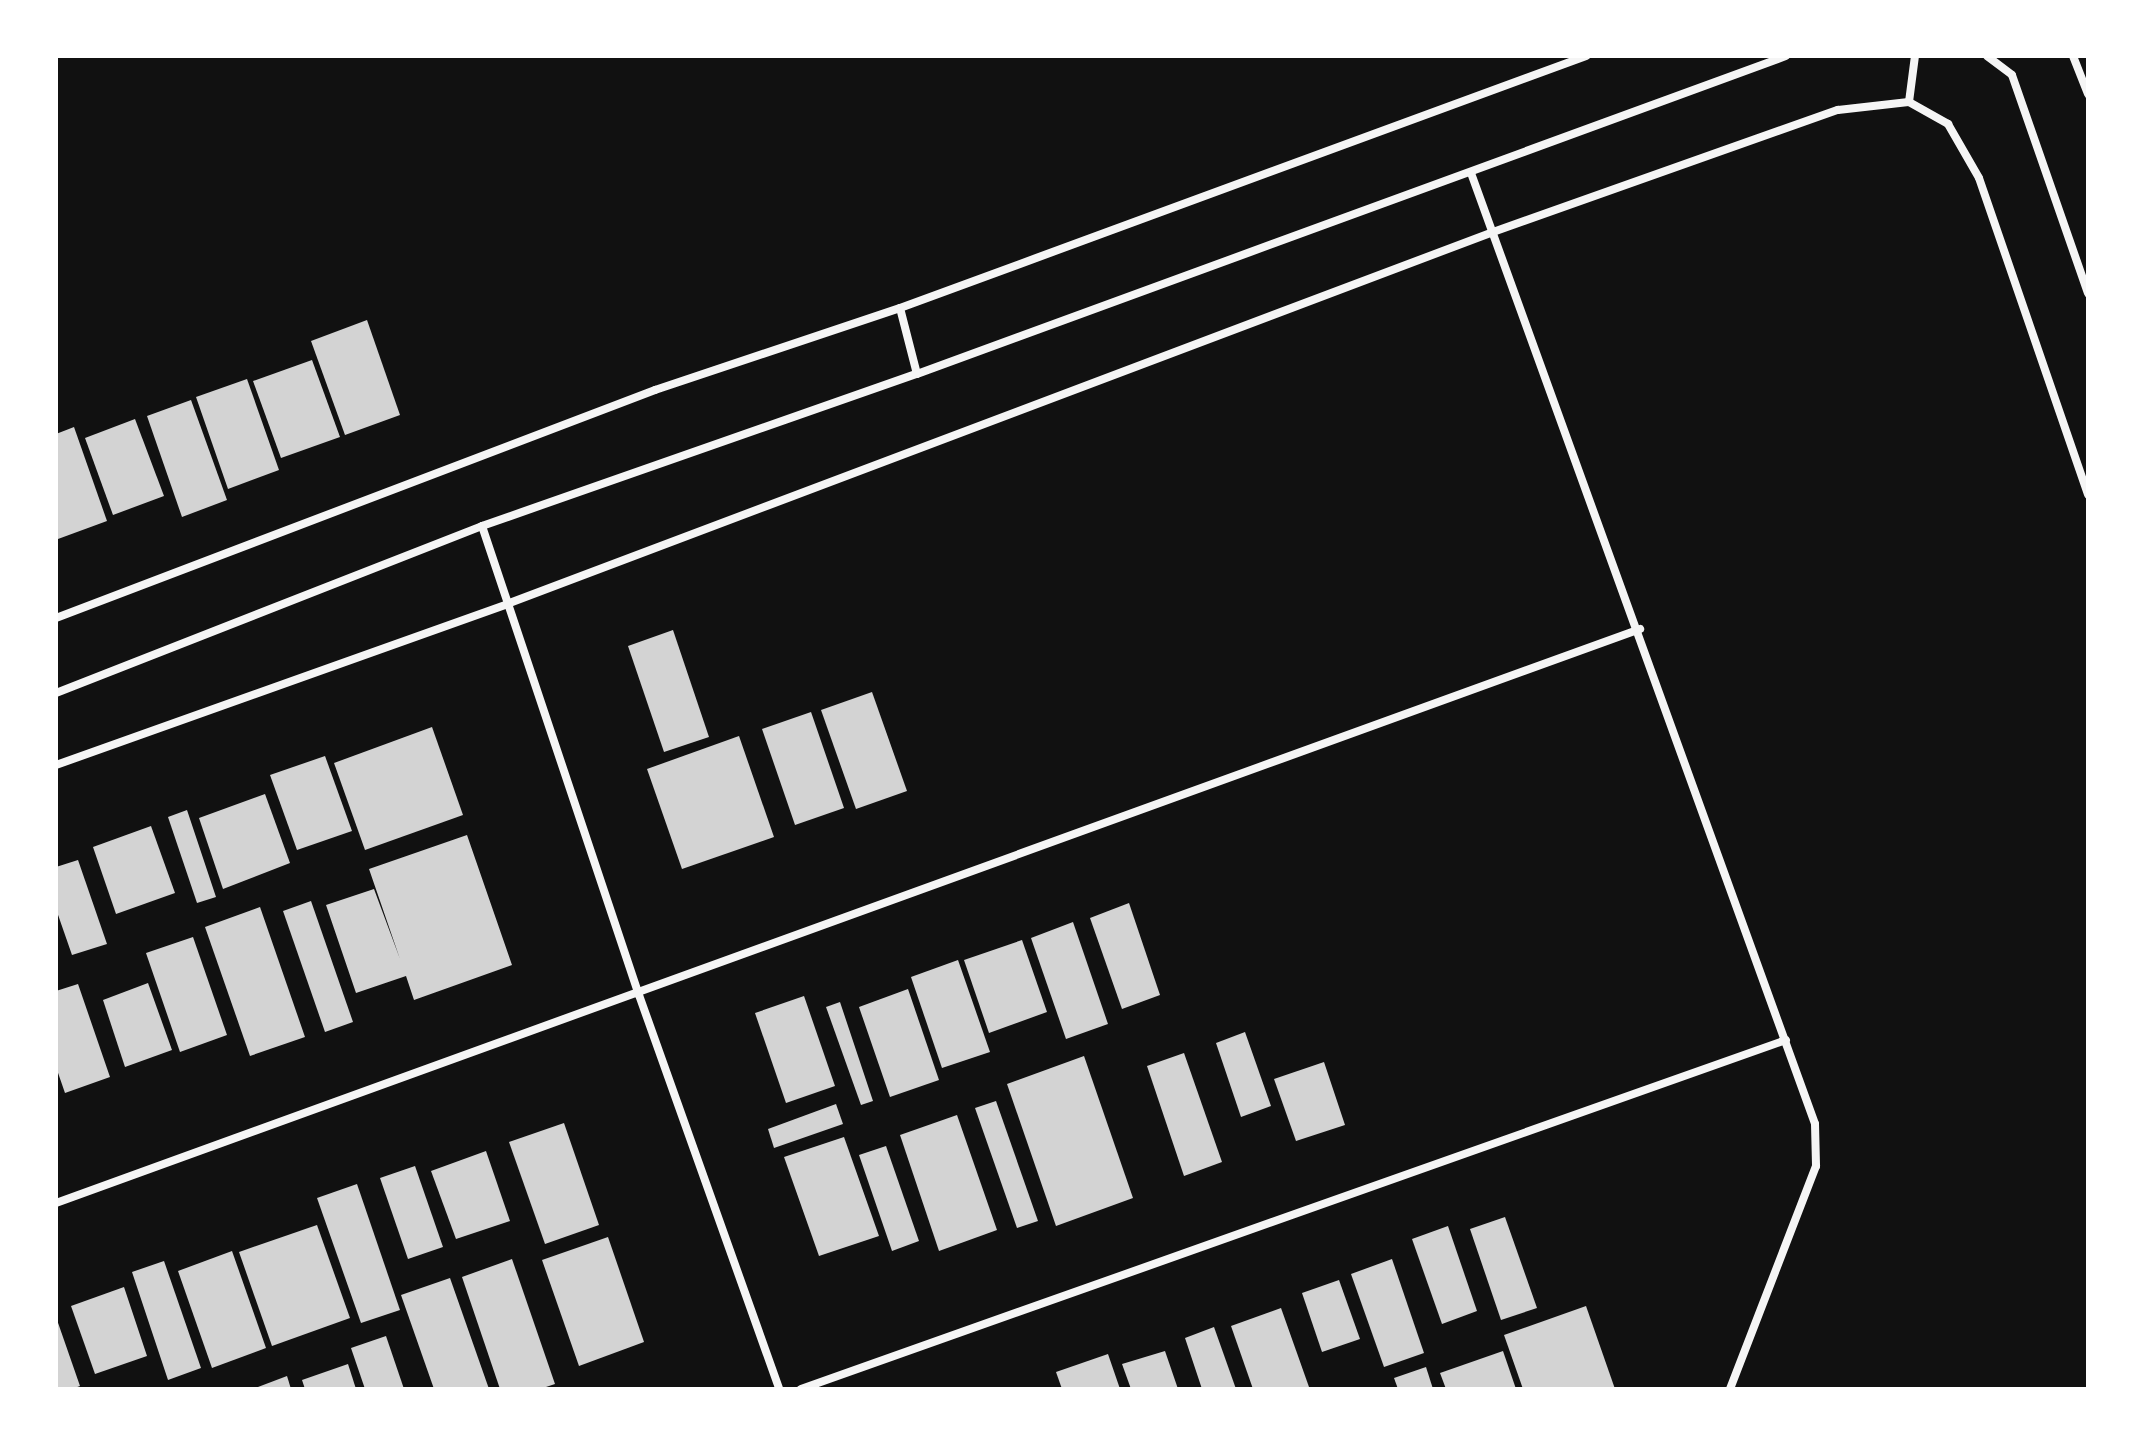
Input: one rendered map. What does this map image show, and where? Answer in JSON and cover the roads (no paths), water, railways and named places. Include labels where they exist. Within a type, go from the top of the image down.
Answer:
[{"type":"street","points":[[56,618],[655,390],[900,308],[1586,56]]},
{"type":"street","points":[[56,693],[482,526],[917,374],[1786,56]]},
{"type":"street","points":[[1909,102],[1915,56]]},
{"type":"street","points":[[1987,56],[2012,75],[2088,293]]},
{"type":"street","points":[[2073,56],[2088,94]]},
{"type":"street","points":[[56,765],[507,604],[1493,232],[1838,110],[1909,102],[1948,124],[1979,178],[2088,495]]},
{"type":"street","points":[[1471,173],[1640,629],[1815,1124],[1816,1166],[1730,1389]]},
{"type":"street","points":[[900,308],[917,374]]},
{"type":"street","points":[[482,526],[639,995],[779,1389]]},
{"type":"street","points":[[56,1203],[639,995],[1640,629]]},
{"type":"street","points":[[801,1389],[1786,1040]]}]
